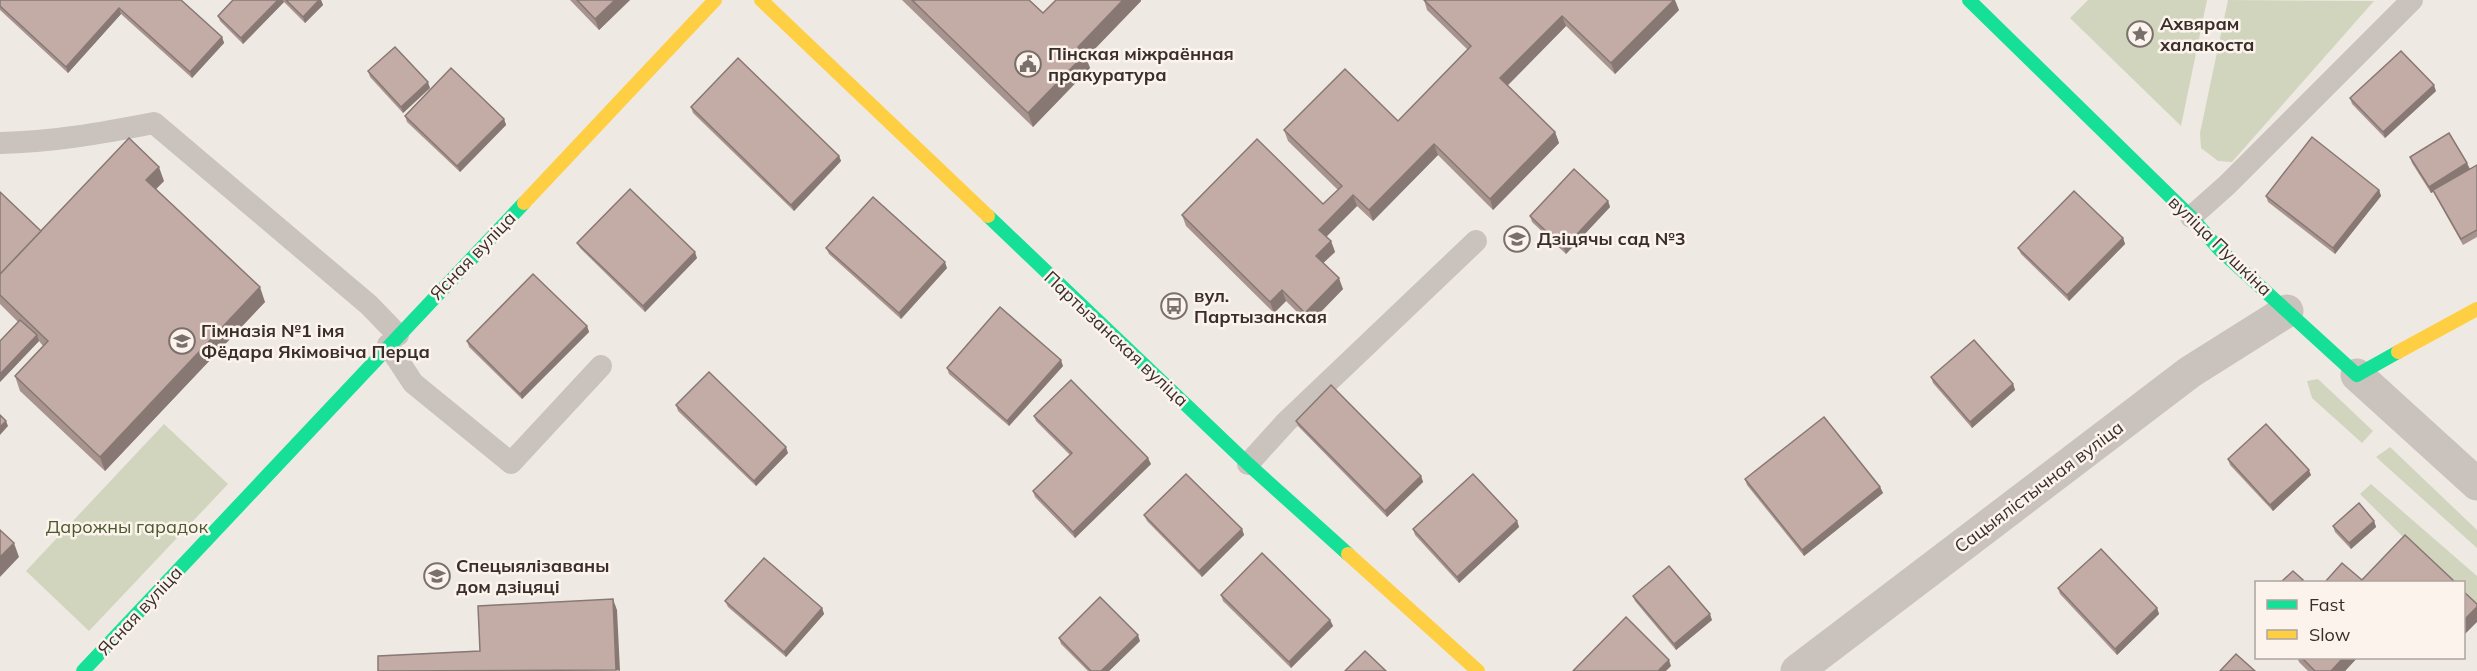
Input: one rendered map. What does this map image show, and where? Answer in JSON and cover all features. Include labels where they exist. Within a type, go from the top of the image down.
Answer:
[{"type":"street","name":"Ясная вуліца","points":[[83,671],[715,0]]},
{"type":"street","name":"Партызанская вуліца","points":[[761,0],[1248,464],[1478,671]]},
{"type":"street","name":"вуліца Пушкіна","points":[[1969,0],[2191,217],[2219,249],[2477,484]]},
{"type":"street","points":[[2357,375],[2477,309]]},
{"type":"street","name":"Сацыялістычная вуліца","points":[[1797,671],[2190,372],[2287,311]]},
{"type":"lane","points":[[2191,217],[2227,185],[2412,0]]},
{"type":"lane","points":[[0,143],[36,142],[153,123],[369,305],[393,340],[413,383],[511,463],[601,366]]},
{"type":"lane","points":[[1248,464],[1286,422],[1476,241]]},
{"type":"green space","points":[[2088,0],[2207,0],[2181,126],[2070,18]]},
{"type":"green space","points":[[2228,0],[2374,1],[2232,162],[2218,161],[2201,148],[2200,133]]},
{"type":"green space","points":[[2318,379],[2373,431],[2362,443],[2312,398],[2307,381]]},
{"type":"green space","name":"Дарожны гарадок","points":[[164,424],[228,484],[89,631],[26,571]]},
{"type":"green space","points":[[2390,447],[2477,530],[2477,548],[2376,457]]},
{"type":"green space","points":[[2371,484],[2477,576],[2477,611],[2465,599],[2465,581],[2447,581],[2360,494]]},
{"type":"building","points":[[0,0],[181,0],[222,37],[190,72],[119,8],[66,67],[0,6]]},
{"type":"building","points":[[233,0],[278,0],[241,38],[218,16]]},
{"type":"building","points":[[286,0],[319,0],[303,17]]},
{"type":"building","points":[[577,0],[615,0],[595,19]]},
{"type":"building","name":"Пінская міжраённая пракуратура","points":[[912,0],[1029,0],[1043,13],[1056,0],[1123,0],[1078,47],[1085,54],[1028,113]]},
{"type":"building","points":[[1424,0],[1674,0],[1611,63],[1562,16],[1500,78],[1555,132],[1490,199],[1434,144],[1369,210],[1353,195],[1319,230],[1331,241],[1316,256],[1339,278],[1305,313],[1282,290],[1270,302],[1182,215],[1257,139],[1323,204],[1342,186],[1284,130],[1345,69],[1398,121],[1471,46]]},
{"type":"building","points":[[395,47],[428,82],[401,107],[368,71]]},
{"type":"building","points":[[2401,51],[2434,85],[2383,132],[2350,98]]},
{"type":"building","points":[[738,58],[839,156],[791,205],[691,107]]},
{"type":"building","points":[[451,68],[504,119],[457,166],[405,116]]},
{"type":"building","points":[[2449,133],[2467,163],[2429,187],[2410,157]]},
{"type":"building","points":[[2312,137],[2379,190],[2333,248],[2266,196]]},
{"type":"building","points":[[129,138],[159,167],[146,180],[260,287],[100,457],[15,376],[48,341],[0,295],[0,274]]},
{"type":"building","points":[[2477,165],[2477,230],[2461,239],[2433,190]]},
{"type":"building","points":[[1574,169],[1608,201],[1564,248],[1530,216]]},
{"type":"building","points":[[630,189],[695,252],[643,306],[577,243]]},
{"type":"building","points":[[2074,191],[2123,238],[2067,295],[2018,248]]},
{"type":"building","points":[[0,192],[41,231],[0,274]]},
{"type":"building","points":[[873,197],[945,262],[899,313],[826,248]]},
{"type":"building","points":[[533,274],[587,326],[520,394],[467,341]]},
{"type":"building","points":[[1000,307],[1061,360],[1007,421],[947,368]]},
{"type":"building","points":[[20,320],[37,335],[0,374],[0,341]]},
{"type":"building","points":[[1974,340],[2013,384],[1970,422],[1931,377]]},
{"type":"building","points":[[709,372],[786,447],[754,481],[676,405]]},
{"type":"building","points":[[1071,380],[1148,458],[1073,532],[1033,491],[1072,453],[1034,416]]},
{"type":"building","points":[[1331,385],[1421,476],[1385,511],[1296,421]]},
{"type":"building","points":[[0,415],[6,421],[0,427]]},
{"type":"building","points":[[1824,417],[1880,487],[1802,550],[1745,479]]},
{"type":"building","points":[[2266,424],[2309,470],[2270,505],[2228,459]]},
{"type":"building","points":[[1186,474],[1242,529],[1199,571],[1144,515]]},
{"type":"building","points":[[1473,474],[1517,521],[1457,577],[1413,529]]},
{"type":"building","points":[[2359,503],[2374,521],[2349,543],[2333,526]]},
{"type":"building","points":[[0,530],[14,543],[0,557]]},
{"type":"building","points":[[2405,535],[2454,581],[2361,581]]},
{"type":"building","points":[[2101,549],[2157,608],[2115,649],[2058,588]]},
{"type":"building","points":[[1262,553],[1330,620],[1289,662],[1221,595]]},
{"type":"building","points":[[764,558],[822,608],[784,652],[725,601]]},
{"type":"building","points":[[2342,563],[2362,580],[2361,581],[2326,581]]},
{"type":"building","points":[[1669,566],[1710,614],[1674,644],[1633,596]]},
{"type":"building","points":[[2293,571],[2303,580],[2302,581],[2282,581]]},
{"type":"building","points":[[2465,593],[2477,604],[2477,607],[2465,619]]},
{"type":"building","points":[[1100,597],[1138,635],[1101,671],[1091,671],[1059,638]]},
{"type":"building","points":[[613,599],[616,670],[378,671],[378,656],[480,651],[478,606]]},
{"type":"building","points":[[1626,617],[1669,660],[1658,671],[1573,671]]},
{"type":"building","points":[[1365,651],[1386,671],[1345,671]]},
{"type":"building","points":[[2236,654],[2255,671],[2220,671]]},
{"type":"building","points":[[2303,659],[2342,659],[2331,671],[2315,671]]},
{"type":"traffic: fast","points":[[1969,0],[2191,217],[2219,249],[2357,375],[2398,352]]},
{"type":"traffic: fast","points":[[83,671],[524,203]]},
{"type":"traffic: fast","points":[[988,216],[1248,464],[1348,554]]},
{"type":"traffic: slow","points":[[524,203],[715,0]]},
{"type":"traffic: slow","points":[[761,0],[988,216]]},
{"type":"traffic: slow","points":[[2398,352],[2477,309]]},
{"type":"traffic: slow","points":[[1348,554],[1478,671]]},
{"type":"place","name":"Ахвярам халакоста","points":[[2140,34]]},
{"type":"place","name":"Пінская міжраённая пракуратура","points":[[1028,64]]},
{"type":"place","name":"Дзіцячы сад №3","points":[[1517,239]]},
{"type":"place","name":"вул. Партызанская","points":[[1174,306]]},
{"type":"place","name":"Гімназія №1 імя Фёдара Якімовіча Перца","points":[[182,341]]},
{"type":"place","name":"Спецыялізаваны дом дзіцяці","points":[[437,576]]}]
